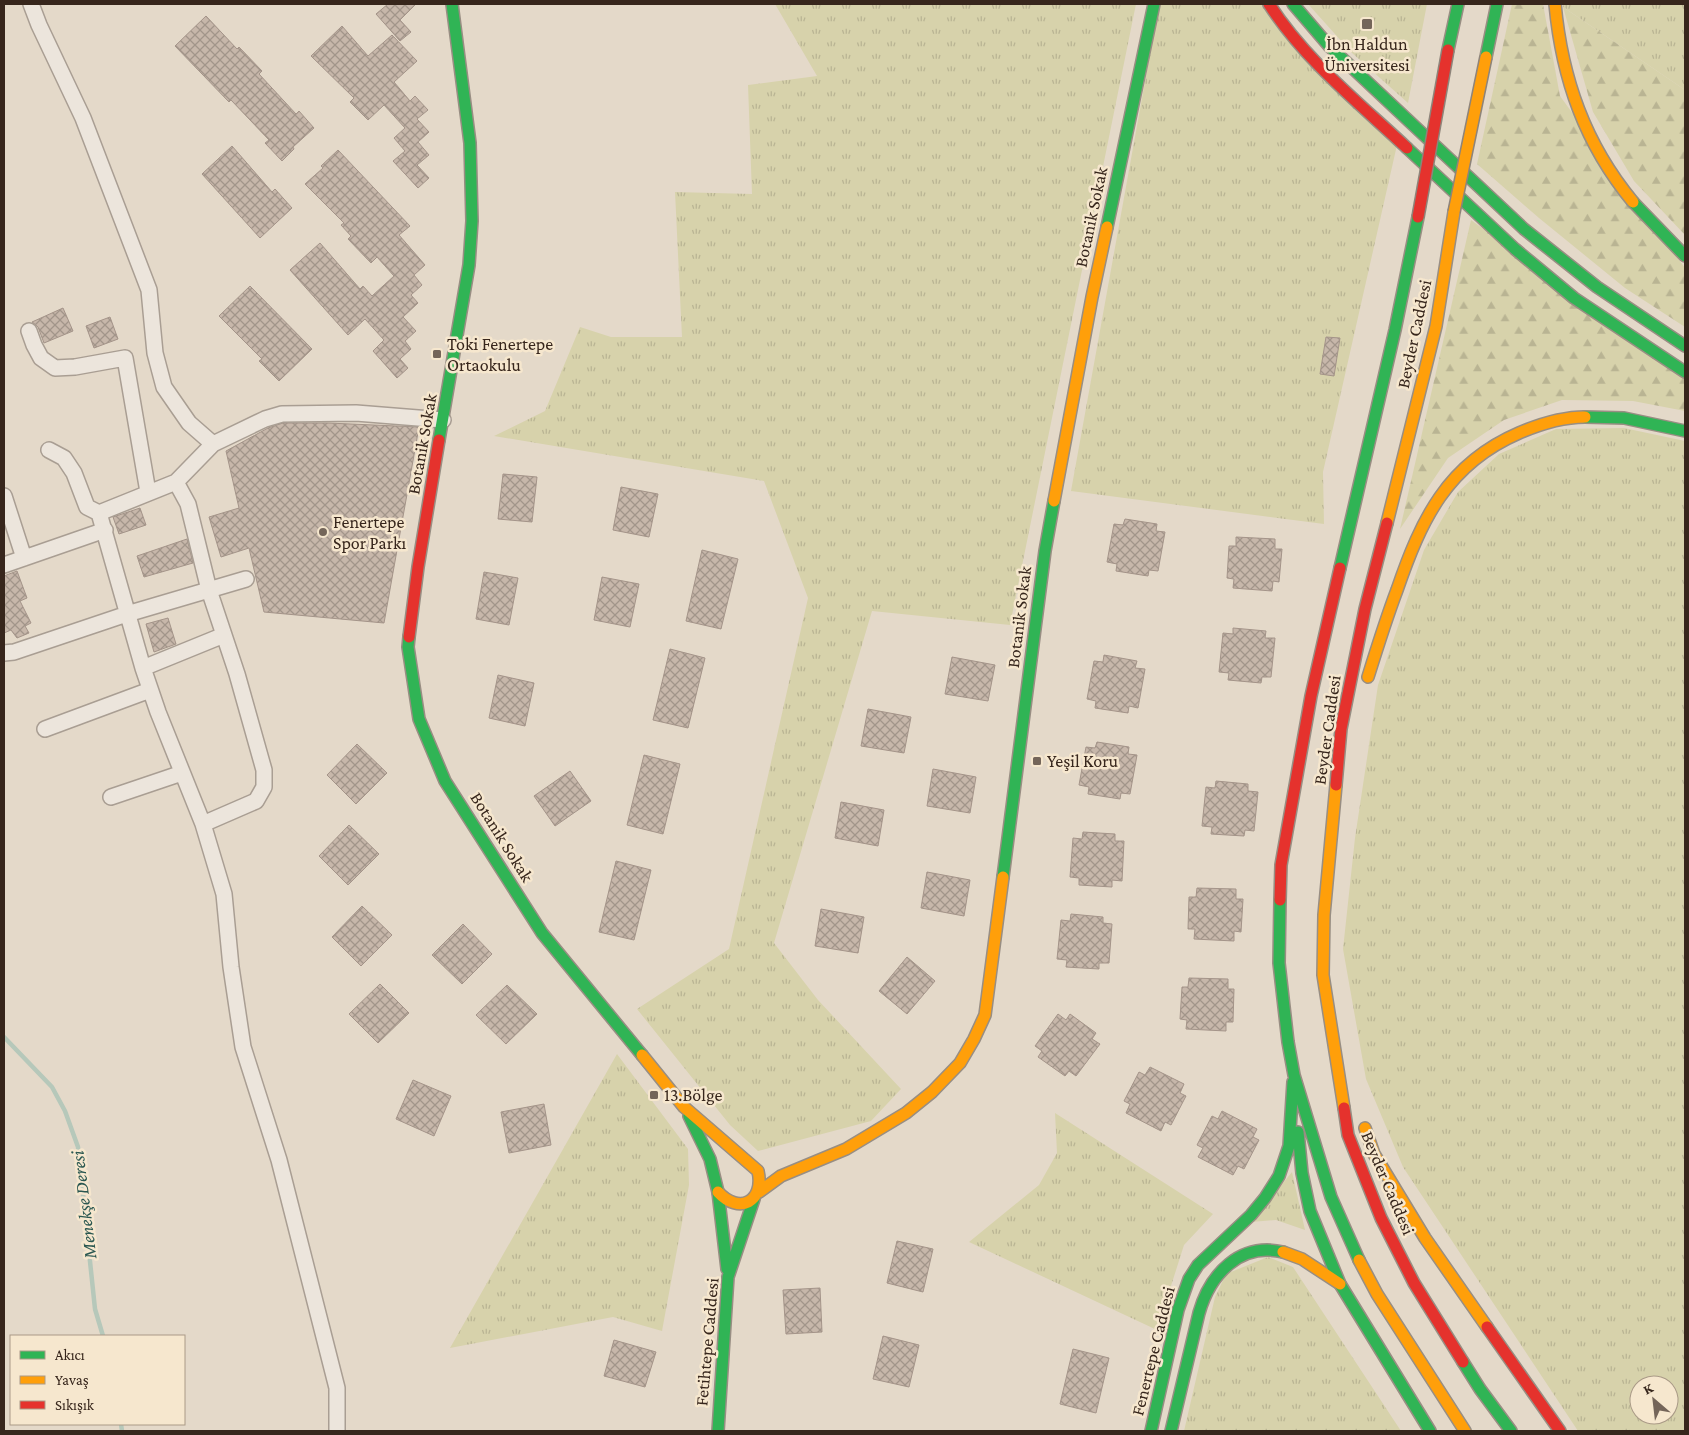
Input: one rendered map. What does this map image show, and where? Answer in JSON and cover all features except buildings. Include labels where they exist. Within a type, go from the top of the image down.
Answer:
[{"type":"main road","name":"Botanik Sokak","points":[[452,4],[470,143],[472,221],[469,265],[418,567],[408,647],[419,719],[445,781],[542,933],[684,1107]]},
{"type":"main road","name":"Botanik Sokak","points":[[756,1196],[781,1176],[846,1149],[906,1113],[932,1092],[960,1063],[985,1015],[1045,551],[1092,297],[1154,4]]},
{"type":"main road","points":[[1270,4],[1290,35],[1313,60],[1502,238],[1574,298],[1685,372]]},
{"type":"main road","points":[[1293,4],[1329,46],[1524,230],[1598,287],[1685,346]]},
{"type":"main road","name":"Beyder Caddesi","points":[[1458,4],[1395,330],[1311,696],[1281,865],[1279,963],[1288,1042],[1294,1075],[1331,1197],[1351,1245],[1377,1294],[1465,1431]]},
{"type":"main road","name":"Beyder Caddesi","points":[[1498,4],[1454,212],[1436,326],[1365,609],[1341,729],[1324,915],[1323,975],[1348,1135],[1380,1218],[1419,1291],[1480,1389],[1512,1431]]},
{"type":"main road","points":[[1555,4],[1561,56],[1575,105],[1584,127],[1600,156],[1627,194],[1685,256]]},
{"type":"main road","points":[[1365,686],[1406,564],[1424,521],[1455,477],[1487,450],[1509,437],[1540,424],[1575,418],[1604,416],[1685,431]]},
{"type":"main road","points":[[1341,729],[1358,698]]},
{"type":"main road","points":[[1338,1064],[1374,1154],[1425,1238],[1560,1431]]},
{"type":"main road","points":[[1294,1075],[1302,1173],[1310,1211],[1340,1284],[1430,1431]]},
{"type":"main road","name":"Fenertepe Caddesi","points":[[1151,1431],[1178,1310],[1189,1279],[1198,1265],[1251,1216],[1279,1176],[1289,1146],[1294,1075]]},
{"type":"main road","points":[[684,1107],[750,1163],[758,1171],[761,1178],[756,1196],[741,1205],[728,1202],[717,1188],[717,1177],[720,1170],[728,1163],[739,1160],[750,1163]]},
{"type":"main road","points":[[684,1107],[710,1159],[717,1188],[728,1277]]},
{"type":"main road","name":"Botanik Sokak","points":[[750,1163],[779,1167],[818,1160]]},
{"type":"main road","name":"Fetihtepe Caddesi","points":[[718,1431],[728,1277],[756,1196]]},
{"type":"main road","name":"Fenertepe Caddesi","points":[[1171,1431],[1205,1295],[1223,1269],[1242,1255],[1252,1252],[1287,1252],[1340,1284]]},
{"type":"street","points":[[31,4],[38,25],[82,118],[149,290],[155,353],[164,387],[190,423],[213,444]]},
{"type":"street","points":[[29,331],[41,358],[55,368],[75,367],[125,358],[148,492]]},
{"type":"street","points":[[99,513],[176,482],[213,444],[265,419],[282,414],[356,413],[443,420]]},
{"type":"street","points":[[48,450],[64,458],[74,473],[87,507],[99,513],[150,690],[203,824],[224,894],[231,967],[243,1047],[280,1160],[337,1388],[338,1431]]},
{"type":"street","points":[[176,482],[188,504],[209,590],[237,674],[264,770],[264,787],[256,801],[203,824]]},
{"type":"street","points":[[4,496],[24,558]]},
{"type":"street","points":[[4,565],[104,530]]},
{"type":"street","points":[[4,653],[14,652],[127,614],[246,579]]},
{"type":"street","points":[[143,668],[224,635]]},
{"type":"street","points":[[45,729],[150,690]]},
{"type":"street","points":[[111,797],[182,773]]},
{"type":"green space","points":[[775,4],[1136,4],[1010,625],[872,611],[774,943],[818,1000],[901,1089],[871,1121],[758,1151],[730,1125],[637,1009],[729,949],[808,598],[764,481],[494,436],[545,411],[580,327],[611,337],[682,337],[675,192],[752,194],[748,85],[817,76]]},
{"type":"green space","points":[[1159,4],[1268,4],[1397,145],[1323,472],[1324,524],[1071,491]]},
{"type":"green space","points":[[1308,4],[1427,4],[1408,103],[1352,53]]},
{"type":"green space","points":[[1512,4],[1543,4],[1560,96],[1685,268],[1685,327],[1625,288],[1539,218],[1477,164]]},
{"type":"green space","points":[[1563,4],[1685,4],[1685,90],[1563,7]]},
{"type":"green space","points":[[1563,7],[1685,90],[1685,235],[1634,181],[1593,112]]},
{"type":"green space","points":[[1471,220],[1685,374],[1685,411],[1633,401],[1562,400],[1504,420],[1448,458],[1400,529]]},
{"type":"green space","points":[[1624,428],[1685,441],[1685,1431],[1578,1431],[1403,1167],[1366,1079],[1343,949],[1355,838],[1378,685],[1424,550],[1458,492],[1499,454],[1556,429]]},
{"type":"green space","points":[[617,1054],[688,1149],[689,1185],[662,1331],[613,1317],[450,1348]]},
{"type":"green space","points":[[1055,1113],[1213,1214],[1184,1245],[1157,1330],[969,1242],[1039,1185],[1057,1153]]},
{"type":"green space","points":[[1292,1172],[1305,1230],[1276,1220],[1251,1222]]},
{"type":"green space","points":[[1268,1257],[1293,1267],[1401,1431],[1184,1431],[1215,1297],[1226,1274]]},
{"type":"waterway","name":"Menekşe Deresi","points":[[4,1037],[52,1087],[65,1111],[78,1147],[95,1309],[103,1335]]},
{"type":"waterway","name":"Menekşe Deresi","points":[[121,1425],[122,1431]]},
{"type":"traffic: fast","points":[[439,440],[469,265],[472,221],[470,143],[452,4]]},
{"type":"traffic: fast","points":[[1107,227],[1154,4]]},
{"type":"traffic: fast","points":[[1293,4],[1329,46],[1524,229],[1597,287],[1685,346]]},
{"type":"traffic: fast","points":[[1448,50],[1458,4]]},
{"type":"traffic: fast","points":[[1486,57],[1497,4]]},
{"type":"traffic: fast","points":[[1407,148],[1515,249],[1574,298],[1685,372]]},
{"type":"traffic: fast","points":[[1633,202],[1685,256]]},
{"type":"traffic: fast","points":[[1340,568],[1395,330],[1418,217]]},
{"type":"traffic: fast","points":[[1585,417],[1624,418],[1685,431]]},
{"type":"traffic: fast","points":[[1003,877],[1045,551],[1054,501]]},
{"type":"traffic: fast","points":[[409,637],[408,647],[419,719],[445,781],[542,933],[642,1055]]},
{"type":"traffic: fast","points":[[1280,900],[1279,963],[1288,1042],[1294,1075],[1331,1197],[1359,1260]]},
{"type":"traffic: fast","points":[[1151,1431],[1178,1310],[1189,1279],[1198,1265],[1251,1215],[1279,1176],[1289,1146],[1293,1082]]},
{"type":"traffic: fast","points":[[689,1116],[710,1159],[718,1192],[727,1269]]},
{"type":"traffic: fast","points":[[1298,1132],[1302,1173],[1310,1211],[1340,1284],[1430,1431]]},
{"type":"traffic: fast","points":[[718,1431],[728,1277],[754,1199]]},
{"type":"traffic: fast","points":[[1171,1431],[1199,1313],[1211,1286],[1219,1274],[1240,1257],[1253,1252],[1267,1250],[1283,1252]]},
{"type":"traffic: fast","points":[[1463,1362],[1511,1431]]},
{"type":"traffic: slow","points":[[1555,4],[1563,58],[1579,109],[1589,134],[1602,157],[1616,180],[1633,202]]},
{"type":"traffic: slow","points":[[1454,212],[1486,57]]},
{"type":"traffic: slow","points":[[1387,523],[1436,326],[1454,212]]},
{"type":"traffic: slow","points":[[1054,501],[1107,227]]},
{"type":"traffic: slow","points":[[1368,677],[1389,612],[1416,540],[1440,497],[1455,478],[1473,461],[1494,446],[1519,433],[1551,422],[1585,417]]},
{"type":"traffic: slow","points":[[1336,785],[1324,915],[1323,975],[1344,1108]]},
{"type":"traffic: slow","points":[[759,1192],[781,1176],[846,1149],[906,1113],[932,1092],[960,1063],[985,1015],[1003,877]]},
{"type":"traffic: slow","points":[[642,1055],[684,1107],[758,1171],[758,1191],[748,1202],[742,1204],[734,1203],[718,1192]]},
{"type":"traffic: slow","points":[[1365,1128],[1374,1154],[1425,1238],[1487,1327]]},
{"type":"traffic: slow","points":[[1283,1252],[1302,1259],[1340,1284]]},
{"type":"traffic: slow","points":[[1359,1260],[1377,1294],[1465,1431]]},
{"type":"traffic: jam","points":[[1269,4],[1299,44],[1316,62],[1407,148]]},
{"type":"traffic: jam","points":[[1418,217],[1448,50]]},
{"type":"traffic: jam","points":[[409,637],[418,567],[439,440]]},
{"type":"traffic: jam","points":[[1336,785],[1341,729],[1365,609],[1387,523]]},
{"type":"traffic: jam","points":[[1280,900],[1281,865],[1311,696],[1340,568]]},
{"type":"traffic: jam","points":[[1344,1108],[1348,1135],[1381,1218],[1414,1283],[1463,1362]]},
{"type":"traffic: jam","points":[[1487,1327],[1560,1431]]},
{"type":"place","name":"İbn Haldun Üniversitesi","points":[[1367,24]]},
{"type":"place","name":"Toki Fenertepe Ortaokulu","points":[[437,354]]},
{"type":"place","name":"Fenertepe Spor Parkı","points":[[323,532]]},
{"type":"place","name":"Yeşil Koru","points":[[1037,761]]},
{"type":"place","name":"13.Bölge","points":[[654,1095]]}]
